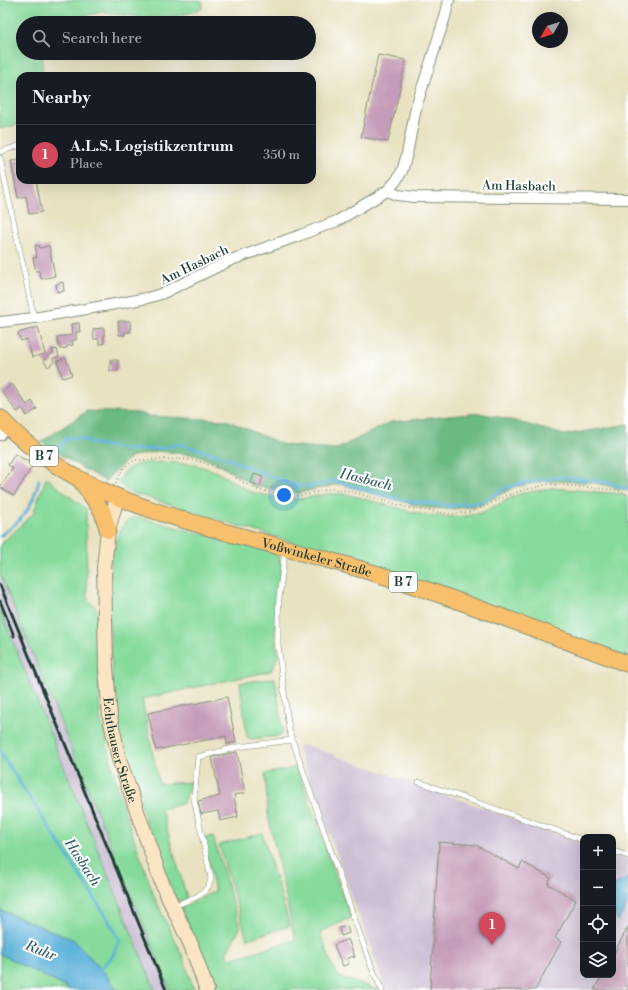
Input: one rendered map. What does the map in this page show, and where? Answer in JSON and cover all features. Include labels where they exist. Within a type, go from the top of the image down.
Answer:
[{"type":"main road","name":"B 7","points":[[3,427],[58,467],[81,481],[117,490]]},
{"type":"main road","points":[[81,481],[93,496],[102,511],[108,530]]},
{"type":"main road","name":"Echthauser Straße","points":[[117,490],[105,551],[104,584],[106,676],[110,717],[119,759],[162,886],[191,945],[207,990]]},
{"type":"main road","name":"Voßwinkeler Straße","points":[[117,490],[197,524],[403,582],[628,664]]},
{"type":"street","name":"Am Hasbach","points":[[0,322],[34,318],[147,298],[161,294],[231,260],[337,221],[387,191],[402,171],[407,154],[416,107],[449,0]]},
{"type":"street","name":"Am Hasbach","points":[[387,191],[398,195],[414,197],[628,199]]},
{"type":"lane","points":[[0,152],[16,147]]},
{"type":"lane","points":[[0,158],[34,318]]},
{"type":"lane","points":[[286,548],[279,598],[278,645],[289,730],[359,932],[382,990]]},
{"type":"lane","points":[[172,907],[200,894],[208,888],[210,884],[211,878],[194,799],[198,757],[238,747],[292,740]]},
{"type":"lane","points":[[419,782],[580,839]]},
{"type":"lane","points":[[616,852],[628,856]]},
{"type":"path","points":[[117,490],[122,470],[135,460],[179,458],[194,460],[224,470],[258,490],[289,496],[299,496],[330,490],[345,490],[409,508],[451,514],[471,512],[488,506],[505,496],[548,484],[618,490],[628,495]]},
{"type":"shaded area","points":[[0,574],[170,990],[155,990],[0,610]]},
{"type":"shaded area","points":[[306,745],[580,842],[580,978],[616,978],[616,855],[628,859],[628,990],[386,990],[298,748],[299,746]]},
{"type":"green space","points":[[0,0],[201,0],[203,4],[202,8],[178,16],[132,16],[101,12],[83,16],[16,16],[16,60],[43,60],[42,72],[16,72],[16,125],[0,129]]},
{"type":"green space","points":[[87,411],[139,413],[148,416],[226,420],[284,445],[337,449],[391,422],[479,413],[504,418],[564,435],[628,424],[628,492],[591,482],[545,481],[514,487],[481,505],[453,509],[427,508],[340,484],[299,493],[254,486],[220,465],[197,455],[157,451],[130,457],[105,481],[41,442]]},
{"type":"green space","points":[[163,462],[193,464],[215,471],[251,492],[275,497],[300,499],[326,494],[346,494],[424,515],[447,517],[466,516],[481,513],[519,494],[552,488],[623,494],[628,499],[628,657],[399,575],[129,492],[118,483],[126,471],[131,467],[142,464]]},
{"type":"green space","points":[[46,478],[86,509],[87,598],[97,609],[100,716],[122,804],[155,899],[183,957],[194,990],[170,990],[0,574],[0,545],[33,514]]},
{"type":"green space","points":[[137,517],[272,552],[279,557],[282,566],[276,608],[275,633],[278,657],[271,671],[142,699],[159,784],[192,782],[182,804],[161,809],[187,898],[181,901],[176,900],[150,835],[115,719],[109,618],[111,558],[117,537],[125,523],[131,518]]},
{"type":"green space","points":[[0,610],[155,990],[116,990],[109,978],[74,940],[0,910]]},
{"type":"green space","points":[[275,678],[283,732],[281,736],[251,739],[247,737],[240,683]]},
{"type":"green space","points":[[297,767],[351,918],[320,932],[333,968],[340,977],[379,990],[213,990],[205,964],[181,908],[215,891],[203,839],[213,836],[240,928],[226,954],[230,959],[295,940],[268,814],[265,774]]},
{"type":"green space","points":[[262,833],[290,926],[247,939],[219,845]]},
{"type":"green space","points":[[0,954],[70,989],[71,990],[0,990]]},
{"type":"water","points":[[628,878],[628,903],[619,920],[617,920],[616,917],[616,884]]},
{"type":"water","name":"Ruhr","points":[[0,910],[74,940],[109,978],[116,990],[71,990],[0,954]]},
{"type":"building","points":[[378,55],[406,60],[388,142],[361,137]]},
{"type":"building","points":[[16,160],[16,184],[37,184],[42,212],[29,214],[26,196],[18,198],[11,161]]},
{"type":"building","points":[[39,245],[40,248],[49,246],[55,276],[41,279],[39,271],[36,271],[33,258],[37,257],[35,246]]},
{"type":"building","points":[[63,282],[64,291],[57,292],[56,284]]},
{"type":"building","points":[[118,321],[130,321],[131,332],[125,332],[125,335],[119,335]]},
{"type":"building","points":[[79,323],[80,332],[76,332],[76,340],[72,340],[73,345],[60,349],[57,337],[72,335],[71,324]]},
{"type":"building","points":[[38,327],[45,354],[32,357],[27,339],[21,341],[18,333]]},
{"type":"building","points":[[104,328],[104,344],[99,344],[99,339],[94,339],[93,329]]},
{"type":"building","points":[[57,349],[59,357],[53,358],[54,362],[48,367],[43,360],[53,353],[52,350]]},
{"type":"building","points":[[66,358],[72,375],[63,378],[57,361]]},
{"type":"building","points":[[110,360],[118,360],[118,371],[110,371]]},
{"type":"building","points":[[12,384],[27,405],[32,401],[37,409],[27,416],[22,408],[17,412],[2,392]]},
{"type":"building","points":[[15,454],[33,465],[14,496],[0,487],[13,468],[8,465]]},
{"type":"building","points":[[254,474],[263,477],[260,486],[251,483]]},
{"type":"building","points":[[227,697],[236,742],[227,744],[226,736],[156,750],[148,713]]},
{"type":"building","points":[[237,752],[245,793],[234,795],[238,817],[220,821],[218,811],[201,814],[198,801],[220,796],[212,757]]},
{"type":"building","points":[[439,842],[476,845],[519,869],[522,862],[551,878],[548,884],[576,900],[555,938],[561,942],[535,990],[430,990]]},
{"type":"building","points":[[347,926],[349,933],[341,936],[339,928]]},
{"type":"building","points":[[628,927],[628,990],[594,990],[600,978],[616,978],[616,949]]},
{"type":"building","points":[[348,939],[355,957],[354,958],[353,956],[347,959],[349,964],[343,966],[334,945]]},
{"type":"waterway","name":"Hasbach","points":[[59,448],[67,438],[80,438],[92,443],[127,450],[163,448],[179,444],[221,456],[296,486],[312,486],[336,481],[401,500],[451,506],[481,502],[508,487],[522,483],[562,477],[606,482],[628,489]]},
{"type":"waterway","name":"Hasbach","points":[[0,536],[15,524],[26,512],[34,498],[39,480]]},
{"type":"waterway","name":"Hasbach","points":[[0,752],[105,914],[120,940],[112,957],[98,971]]},
{"type":"railway","points":[[0,585],[166,990]]},
{"type":"railway","points":[[0,601],[14,636]]},
{"type":"place","name":"A.L.S. Logistikzentrum","points":[[492,945]]}]
